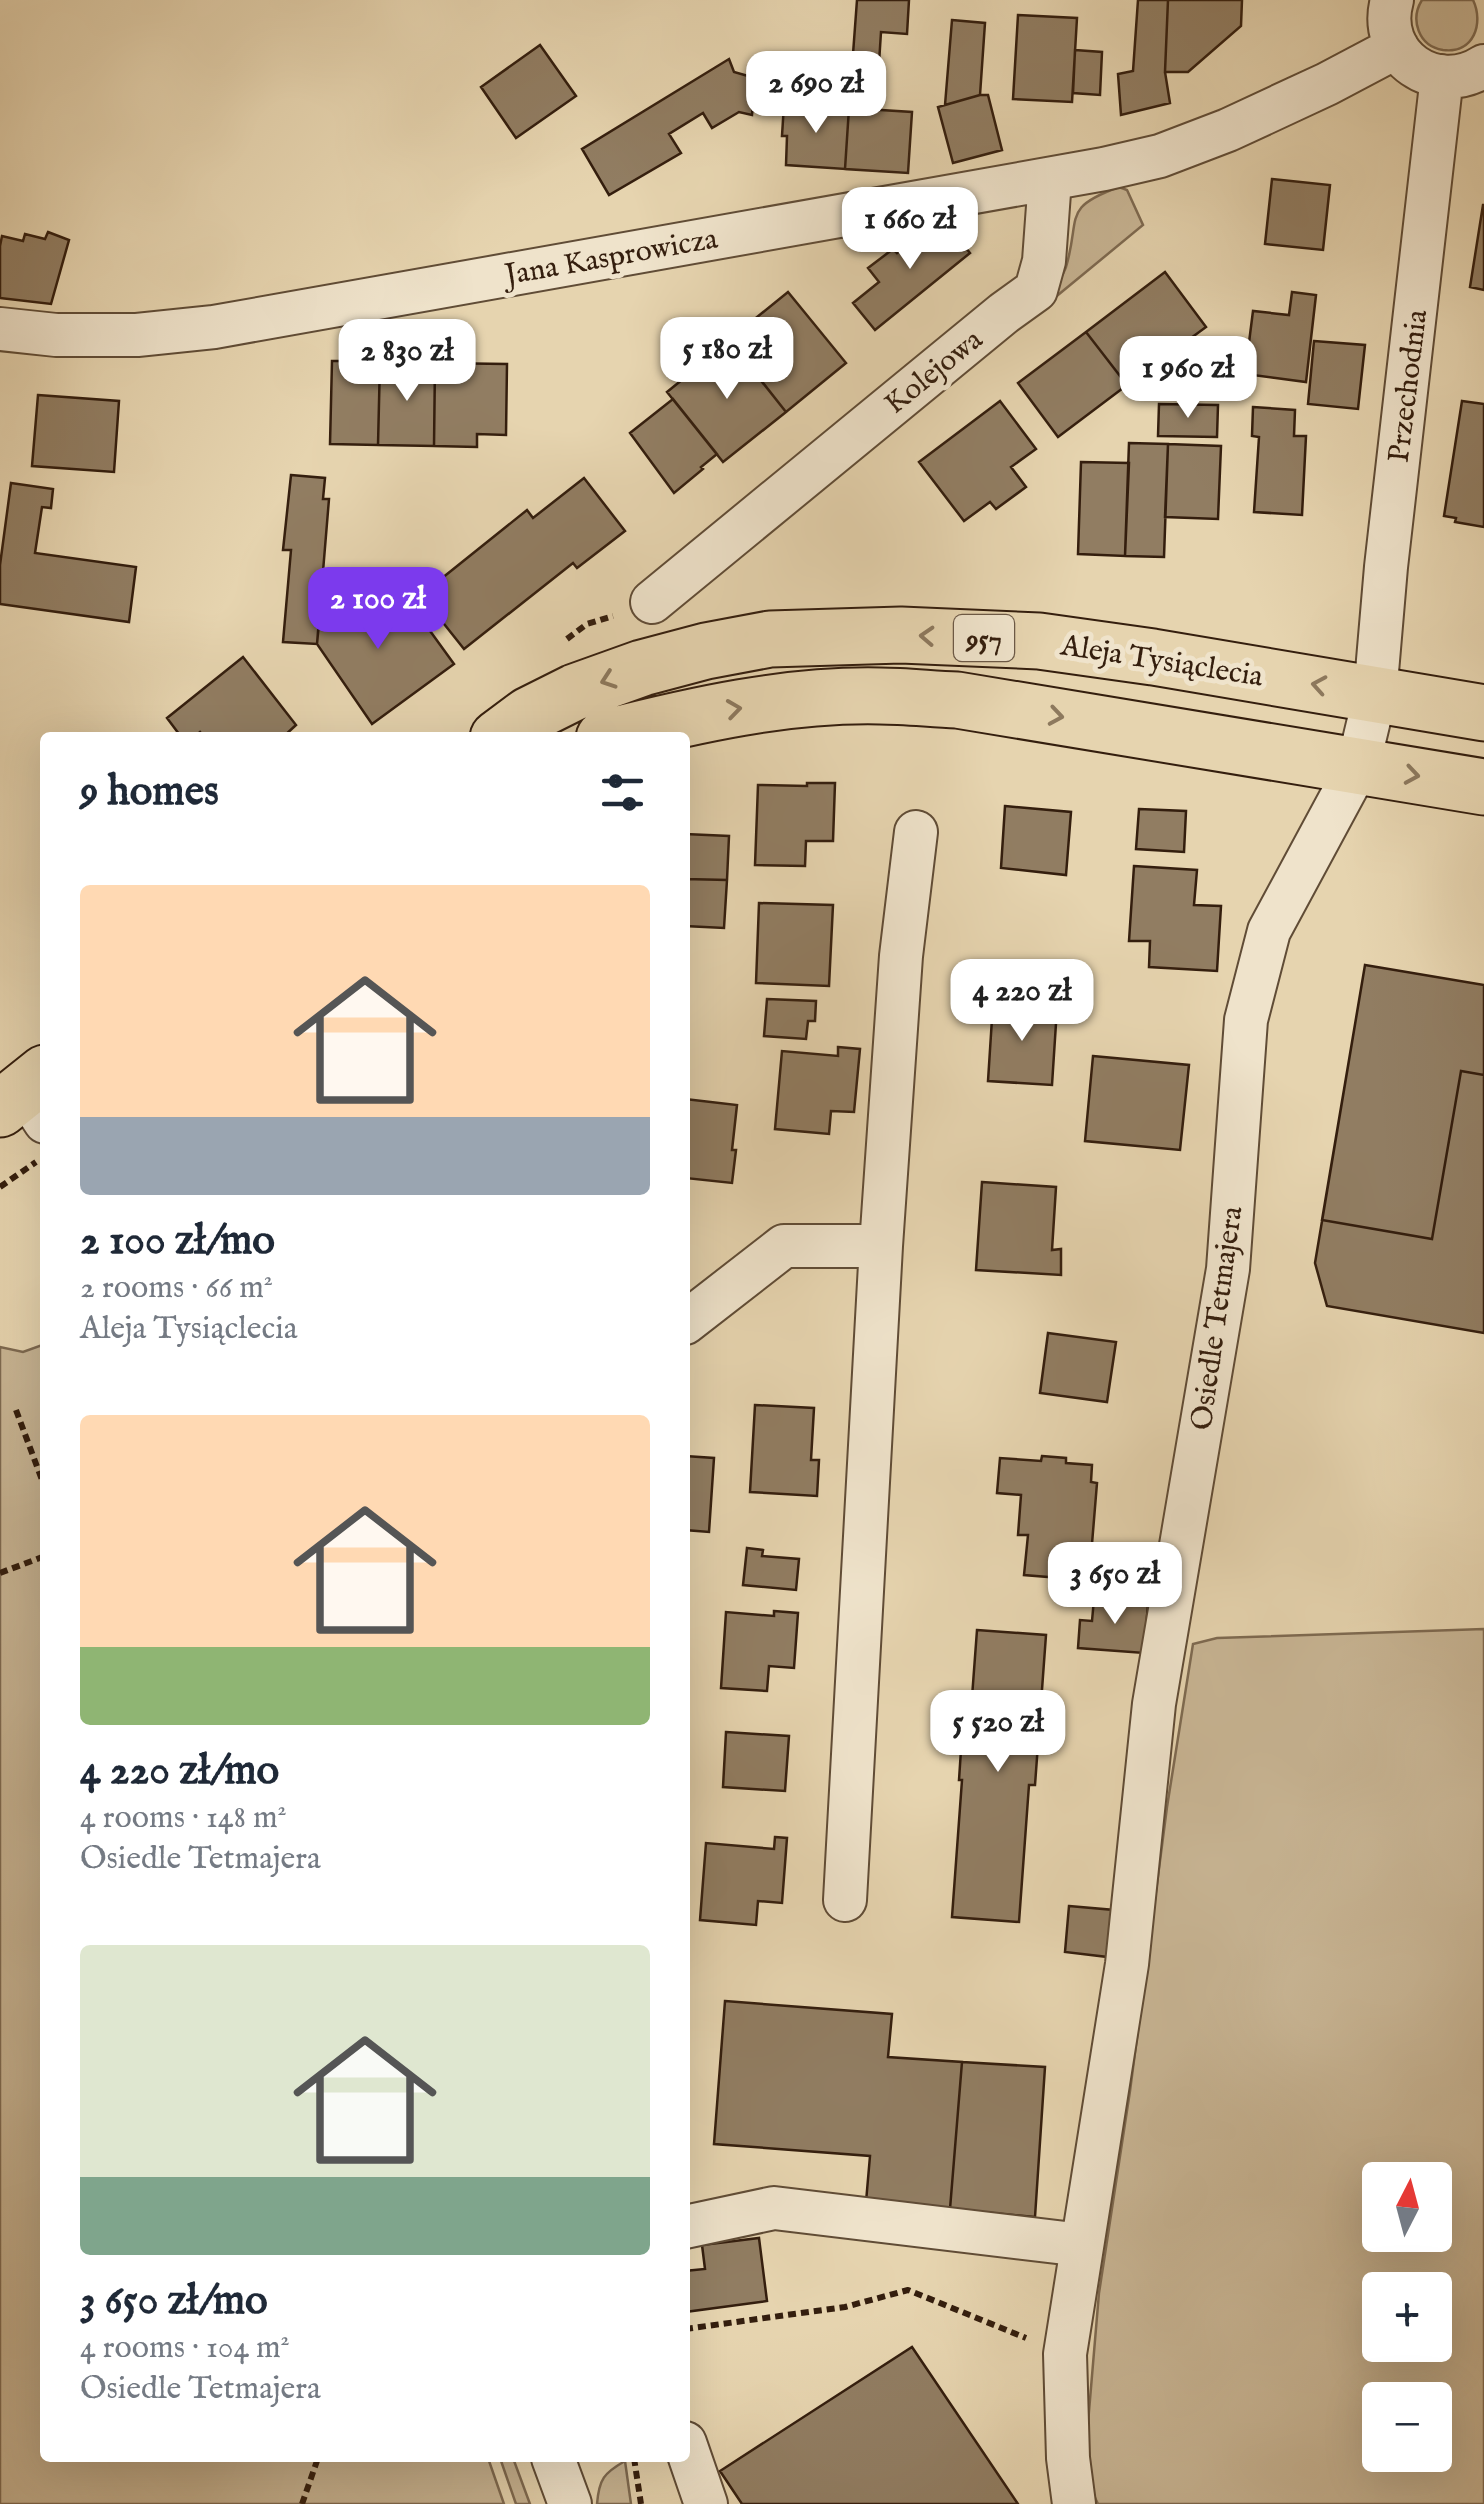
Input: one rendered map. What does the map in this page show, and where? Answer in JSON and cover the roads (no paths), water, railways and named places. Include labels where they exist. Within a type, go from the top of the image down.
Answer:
[{"type":"main road","name":"Aleja Tysiąclecia","points":[[506,732],[529,714],[575,692],[706,651],[770,639],[901,635],[1039,641],[1153,656],[1484,713]]},
{"type":"main road","name":"957","points":[[628,732],[701,714],[795,700],[877,696],[957,700],[1484,788]]},
{"type":"street","points":[[1392,0],[1389,26],[1397,47],[1416,68],[1431,75],[1464,76],[1484,66]]},
{"type":"street","name":"Jana Kasprowicza","points":[[0,330],[137,335],[214,328],[1050,179],[1160,156],[1228,130],[1397,47]]},
{"type":"street","name":"Przechodnia","points":[[1375,695],[1442,76]]},
{"type":"street","name":"Kolejowa","points":[[652,602],[1036,290],[1044,260],[1050,179]]},
{"type":"street","name":"Osiedle Tetmajera","points":[[1074,2504],[1068,2458],[1065,2354],[1127,1964],[1154,1704],[1228,1269],[1246,1020],[1269,931],[1358,766],[1375,695]]},
{"type":"street","points":[[845,1900],[881,1246],[902,956],[916,832]]},
{"type":"street","points":[[690,1319],[784,1246],[881,1246]]},
{"type":"street","points":[[690,2227],[774,2208],[1082,2244]]},
{"type":"street","points":[[690,2458],[706,2504]]},
{"type":"street","points":[[558,2462],[570,2504]]}]
